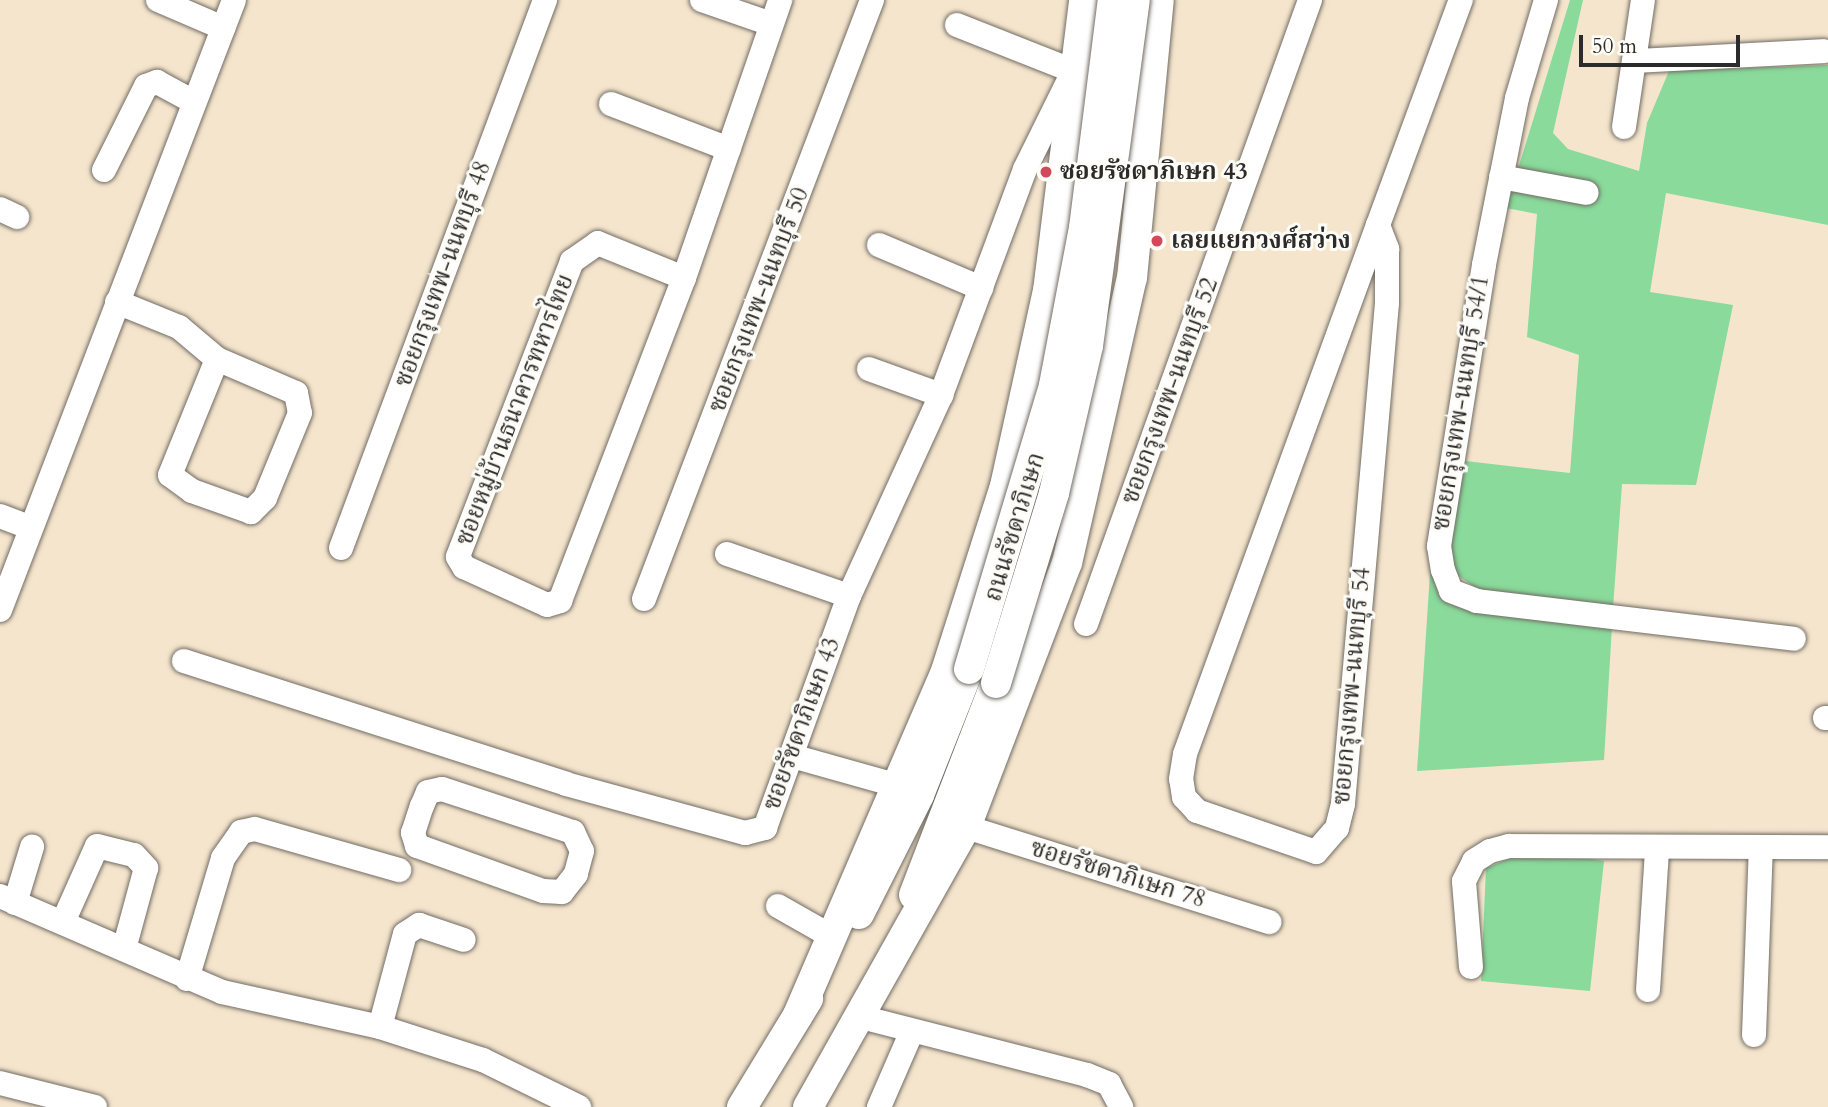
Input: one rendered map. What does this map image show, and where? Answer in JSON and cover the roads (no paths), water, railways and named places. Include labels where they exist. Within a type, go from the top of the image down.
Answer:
[{"type":"main road","name":"ถนนรัชดาภิเษก","points":[[798,1015],[829,935],[899,786],[951,658],[1020,428],[1048,291],[1084,0]]},
{"type":"main road","name":"ถนนรัชดาภิเษก","points":[[742,1107],[896,844],[969,669],[1054,385],[1084,228],[1113,0]]},
{"type":"main road","name":"ถนนรัชดาภิเษก","points":[[900,945],[996,683],[1054,493],[1088,346],[1135,0]]},
{"type":"main road","name":"ถนนรัชดาภิเษก","points":[[808,1107],[966,827],[1067,562],[1132,278],[1159,0]]},
{"type":"main road","points":[[1075,71],[1094,43],[1118,32],[1143,45],[1151,83]]},
{"type":"street","points":[[158,0],[223,28]]},
{"type":"street","points":[[0,610],[234,0]]},
{"type":"street","name":"ซอยกรุงเทพ-นนทบุรี 48","points":[[341,548],[545,0]]},
{"type":"street","points":[[702,0],[771,24]]},
{"type":"street","name":"ซอยหมู่บ้านธนาคารทหารไทย","points":[[684,278],[598,243],[588,244],[572,261],[458,557],[464,567],[552,607],[560,601],[684,278],[780,0]]},
{"type":"street","name":"ซอยกรุงเทพ-นนทบุรี 50","points":[[644,598],[872,0]]},
{"type":"street","name":"ซอยกรุงเทพ-นนทบุรี 52","points":[[1086,624],[1310,0]]},
{"type":"street","name":"ซอยกรุงเทพ-นนทบุรี 54","points":[[1378,225],[1387,249],[1387,303],[1343,804],[1337,828],[1316,852],[1197,811],[1184,797],[1181,779],[1378,225],[1461,0]]},
{"type":"street","name":"ซอยกรุงเทพ-นนทบุรี 54/1","points":[[1546,0],[1501,177],[1439,546],[1451,591],[1477,601],[1794,639]]},
{"type":"street","points":[[1625,127],[1643,0]]},
{"type":"street","points":[[957,25],[1075,71]]},
{"type":"street","points":[[1636,61],[1824,51]]},
{"type":"street","name":"ซอยรัชดาภิเษก 43","points":[[184,661],[566,784],[757,833],[765,828],[849,596],[941,395],[1025,169],[1075,71]]},
{"type":"street","points":[[104,170],[146,86],[157,82],[194,102]]},
{"type":"street","points":[[611,104],[729,149]]},
{"type":"street","points":[[1501,177],[1587,193]]},
{"type":"street","points":[[880,245],[981,288]]},
{"type":"street","points":[[117,302],[179,327],[217,359],[289,387],[300,400],[265,498],[251,512],[192,492],[170,475],[217,359]]},
{"type":"street","points":[[869,369],[941,395]]},
{"type":"street","points":[[0,516],[31,528]]},
{"type":"street","points":[[727,554],[849,596]]},
{"type":"street","points":[[792,756],[899,786]]},
{"type":"street","points":[[555,823],[566,784]]},
{"type":"street","points":[[442,789],[555,823],[573,832],[582,851],[576,874],[562,892],[431,855],[417,846],[413,833],[428,792],[442,789]]},
{"type":"street","name":"ซอยรัชดาภิเษก 78","points":[[966,827],[1270,922]]},
{"type":"street","points":[[187,979],[223,858],[241,832],[255,829],[399,870]]},
{"type":"street","points":[[63,922],[97,846],[134,855],[146,868],[124,949]]},
{"type":"street","points":[[1471,967],[1464,881],[1474,860],[1509,846],[1657,849],[1828,847]]},
{"type":"street","points":[[32,847],[8,899],[187,979],[267,1006],[380,1027],[483,1060],[579,1107]]},
{"type":"street","points":[[1754,1035],[1761,847]]},
{"type":"street","points":[[1648,990],[1657,849]]},
{"type":"street","points":[[778,906],[829,935]]},
{"type":"street","points":[[380,1027],[405,934],[419,925],[464,940]]},
{"type":"street","points":[[861,1017],[1087,1075],[1109,1084],[1121,1107]]},
{"type":"street","points":[[879,1107],[912,1031]]},
{"type":"street","points":[[0,1083],[94,1107]]},
{"type":"place","name":"ซอยรัชดาภิเษก 43","points":[[1046,172]]},
{"type":"place","name":"เลยแยกวงศ์สว่าง","points":[[1157,241]]}]
